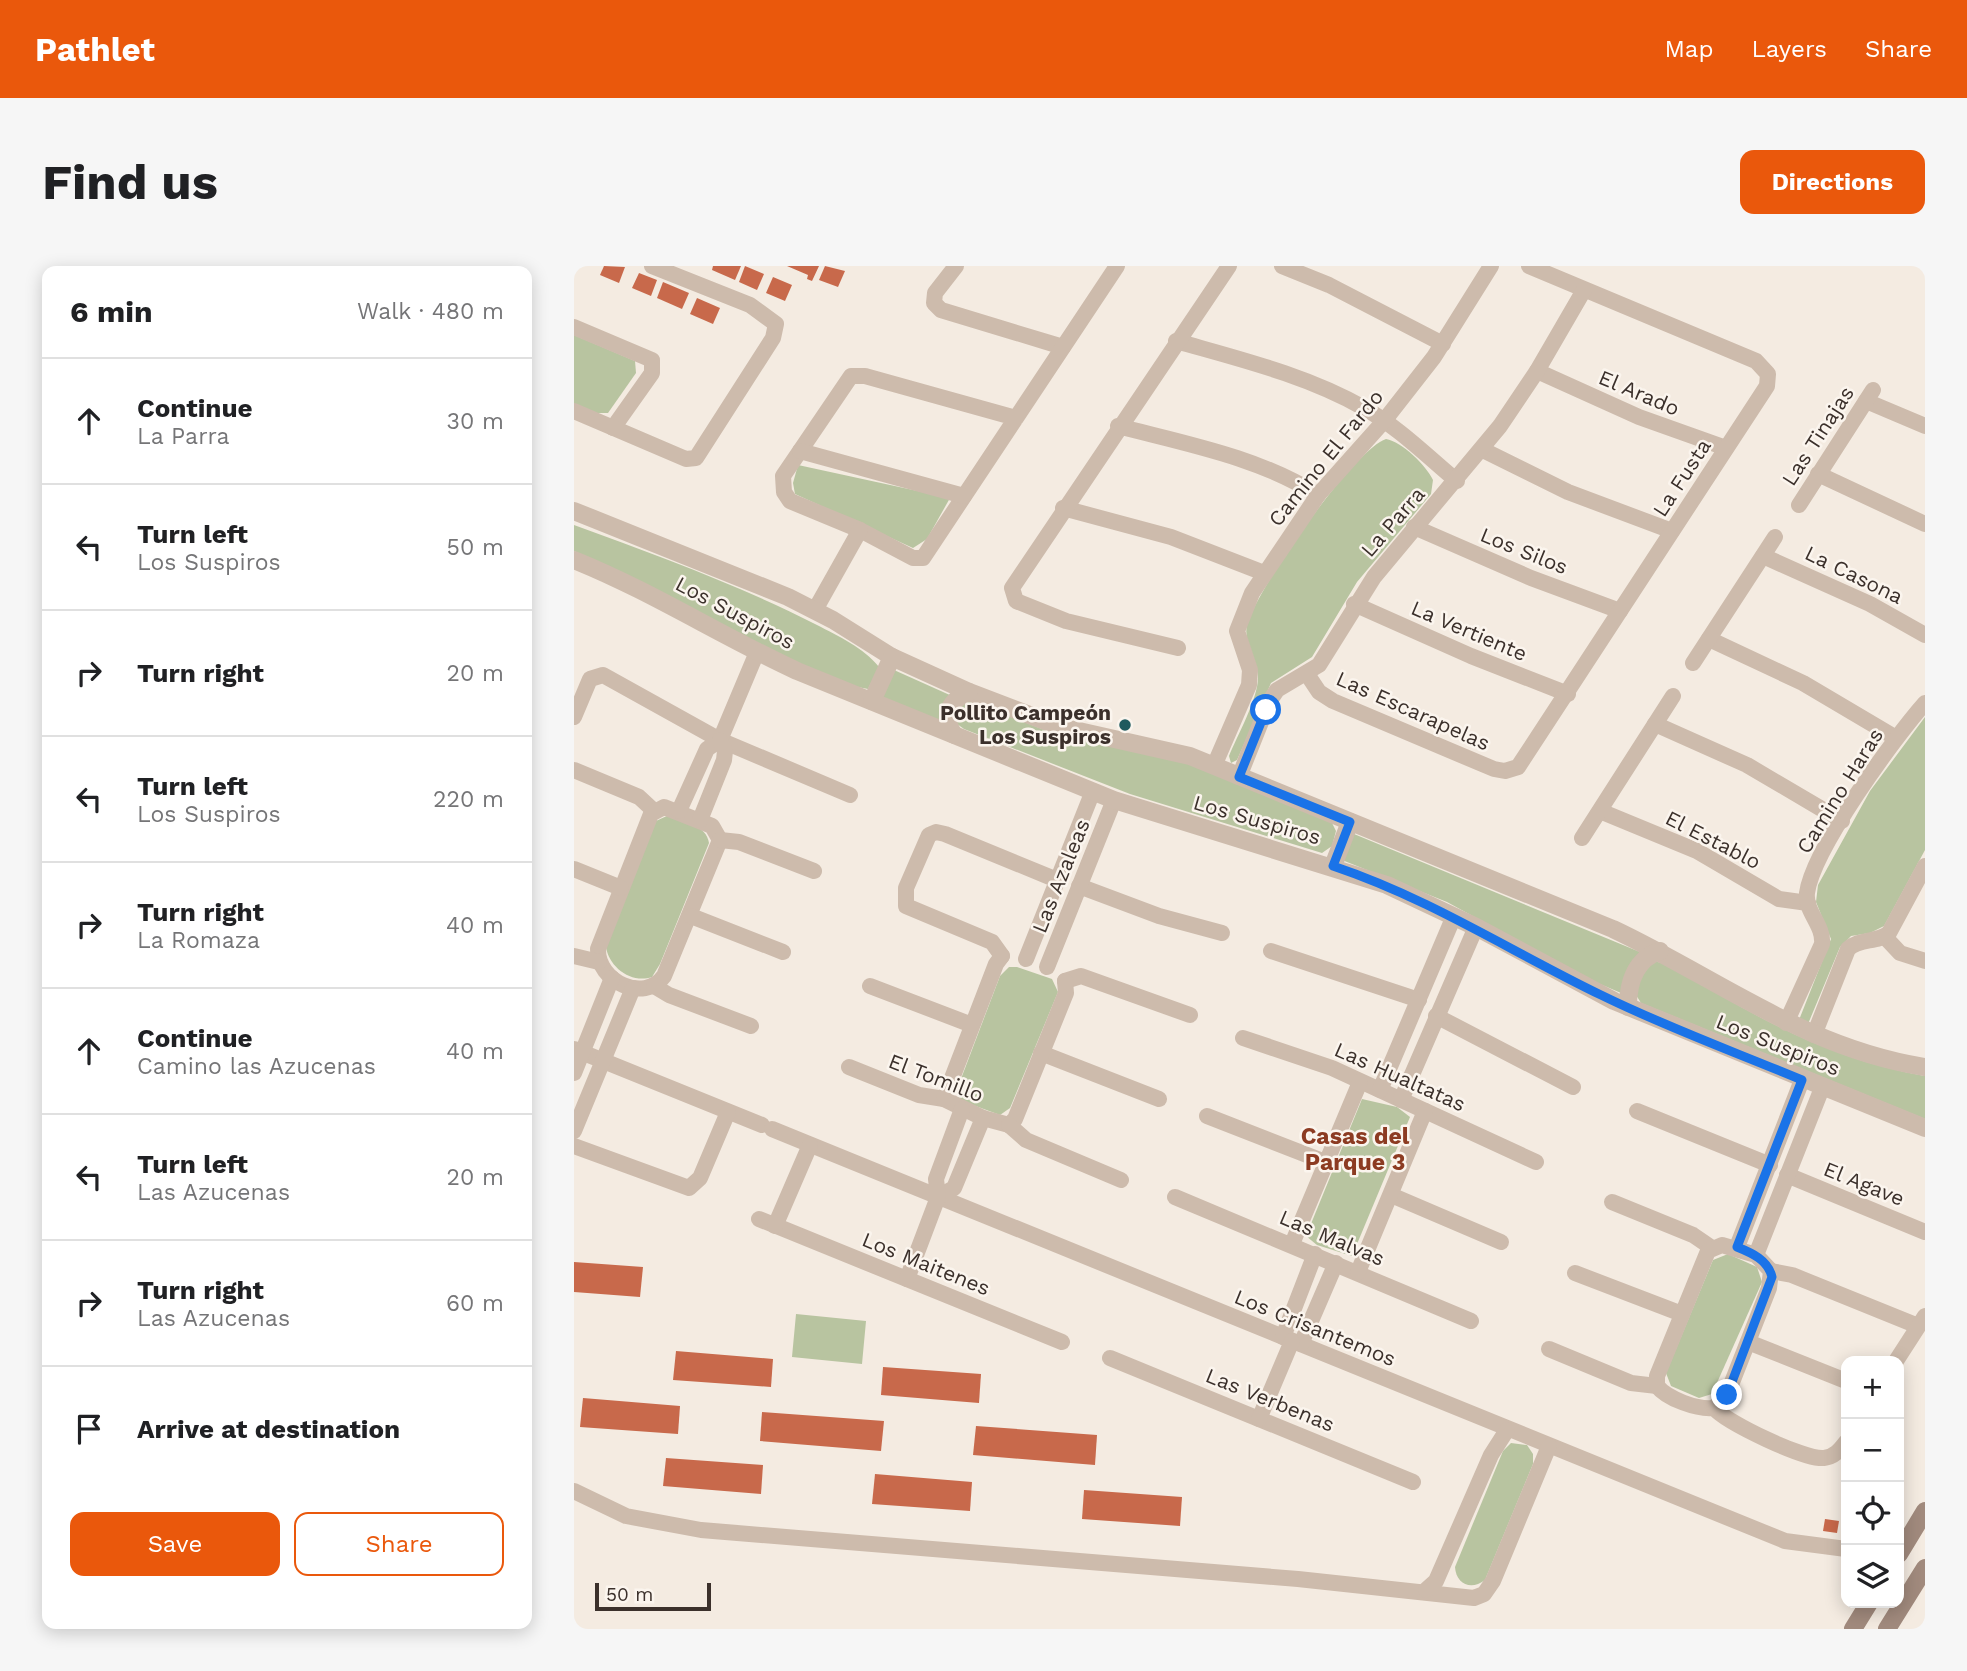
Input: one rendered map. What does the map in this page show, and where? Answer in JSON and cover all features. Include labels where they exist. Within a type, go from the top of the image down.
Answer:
[{"type":"main road","points":[[1904,1546],[1925,1511]]},
{"type":"main road","points":[[1887,1629],[1925,1569]]},
{"type":"main road","points":[[1853,1629],[1866,1608]]},
{"type":"street","points":[[574,411],[686,458],[696,458],[708,443],[776,330],[773,320],[761,310],[652,266]]},
{"type":"street","points":[[956,266],[935,293],[934,303],[941,310],[1063,347]]},
{"type":"street","points":[[1178,648],[1066,621],[1016,601],[1012,595],[1013,581],[1229,266]]},
{"type":"street","points":[[1282,266],[1329,285],[1443,344]]},
{"type":"street","name":"Camino El Fardo","points":[[1214,766],[1249,685],[1250,670],[1237,631],[1242,614],[1264,573],[1318,495],[1384,421],[1443,344],[1491,266]]},
{"type":"street","points":[[1529,266],[1584,290]]},
{"type":"street","points":[[1016,418],[865,376],[851,376],[783,476],[784,492],[790,501],[860,530],[914,558],[923,558],[964,496],[1016,418],[1063,347],[1111,267]]},
{"type":"street","name":"La Parra","points":[[1239,777],[1273,695],[1286,683],[1307,674],[1324,657],[1354,604],[1414,527],[1483,450],[1537,371],[1584,290]]},
{"type":"street","name":"La Fusta","points":[[1512,771],[1522,763],[1568,694],[1767,386],[1766,369],[1747,357],[1584,290]]},
{"type":"street","points":[[574,327],[652,360],[652,373],[613,428]]},
{"type":"street","points":[[1176,341],[1315,385],[1384,421],[1457,481]]},
{"type":"street","name":"El Arado","points":[[1537,371],[1639,417],[1726,448]]},
{"type":"street","name":"Las Tinajas","points":[[1799,505],[1869,395],[1925,426]]},
{"type":"street","points":[[1118,426],[1255,463],[1293,479],[1318,495]]},
{"type":"street","points":[[1483,450],[1568,492],[1672,531]]},
{"type":"street","points":[[800,451],[964,496]]},
{"type":"street","points":[[1818,474],[1925,524]]},
{"type":"street","points":[[1063,508],[1171,537],[1264,573]]},
{"type":"street","name":"Los Suspiros","points":[[574,511],[815,610],[892,657],[969,692],[1061,727],[1165,748],[1214,766],[1501,882],[1660,951],[1786,1023],[1814,1035],[1881,1059],[1925,1067]]},
{"type":"street","name":"Los Silos","points":[[1414,527],[1520,574],[1620,611]]},
{"type":"street","points":[[815,610],[860,530]]},
{"type":"street","points":[[1693,663],[1776,537]]},
{"type":"street","name":"La Casona","points":[[1763,556],[1861,600],[1925,635]]},
{"type":"street","name":"Los Suspiros","points":[[574,560],[631,584],[757,652],[1114,800],[1387,885],[1476,927],[1628,1007],[1925,1128]]},
{"type":"street","name":"La Vertiente","points":[[1354,604],[1450,647],[1568,694]]},
{"type":"street","points":[[1709,639],[1802,683],[1896,738]]},
{"type":"street","points":[[679,811],[707,749],[720,740],[757,652]]},
{"type":"street","points":[[872,701],[892,657]]},
{"type":"street","name":"Las Escarapelas","points":[[1307,674],[1319,692],[1333,701],[1494,769],[1512,771]]},
{"type":"street","points":[[574,717],[590,679],[603,675],[720,740],[850,795]]},
{"type":"street","points":[[954,735],[947,723],[948,710],[957,698],[969,692]]},
{"type":"street","points":[[1582,838],[1673,696]]},
{"type":"street","name":"Camino Haras","points":[[1808,903],[1814,875],[1842,821],[1896,738],[1925,703]]},
{"type":"street","points":[[1655,724],[1754,769],[1842,821]]},
{"type":"street","points":[[700,820],[724,760],[725,751],[720,740]]},
{"type":"street","points":[[574,770],[639,797],[653,810]]},
{"type":"street","name":"Las Azaleas","points":[[1026,959],[1093,791]]},
{"type":"street","name":"Las Azaleas","points":[[1046,967],[1114,800]]},
{"type":"street","points":[[653,810],[664,807],[700,820],[712,826],[720,840]]},
{"type":"street","points":[[653,810],[598,949],[599,961],[612,978],[633,988],[654,986],[669,995],[751,1026]]},
{"type":"street","name":"El Establo","points":[[1600,811],[1709,857],[1779,899],[1808,903]]},
{"type":"street","points":[[1333,866],[1350,822]]},
{"type":"street","points":[[1002,956],[992,942],[906,906],[906,888],[929,835],[936,832],[1056,880]]},
{"type":"street","points":[[720,840],[739,842],[814,871]]},
{"type":"street","points":[[654,986],[664,976],[691,916],[720,840]]},
{"type":"street","points":[[1814,1035],[1847,949],[1856,943],[1885,937],[1894,927],[1925,866]]},
{"type":"street","points":[[574,869],[621,888]]},
{"type":"street","points":[[1079,886],[1159,916],[1222,933]]},
{"type":"street","points":[[1786,1023],[1822,944],[1821,931],[1808,903]]},
{"type":"street","points":[[691,916],[783,952]]},
{"type":"street","points":[[1380,1090],[1454,916]]},
{"type":"street","points":[[1401,1100],[1476,927]]},
{"type":"street","points":[[1885,937],[1900,953],[1925,961]]},
{"type":"street","points":[[1271,951],[1419,1000]]},
{"type":"street","points":[[1628,1007],[1629,988],[1637,968],[1650,955],[1660,951]]},
{"type":"street","points":[[944,1099],[996,964],[1002,956],[1012,954],[1026,959],[1059,973],[1065,981],[1066,993],[1015,1119],[1009,1125]]},
{"type":"street","points":[[574,956],[599,961]]},
{"type":"street","points":[[1065,981],[1082,976],[1190,1015]]},
{"type":"street","points":[[574,1073],[578,1051],[612,978]]},
{"type":"street","points":[[870,986],[971,1025]]},
{"type":"street","points":[[574,1131],[633,988]]},
{"type":"street","points":[[1436,1016],[1573,1087]]},
{"type":"street","name":"Las Hualtatas","points":[[1243,1038],[1332,1068],[1536,1163]]},
{"type":"street","name":"Los Crisantemos","points":[[578,1051],[1785,1541],[1841,1548]]},
{"type":"street","points":[[1041,1053],[1158,1099]]},
{"type":"street","name":"El Tomillo","points":[[849,1067],[919,1095],[944,1099],[962,1110],[1009,1125],[1026,1140],[1121,1180]]},
{"type":"street","points":[[1737,1247],[1802,1080]]},
{"type":"street","points":[[1292,1244],[1360,1082]]},
{"type":"street","points":[[1756,1255],[1822,1088]]},
{"type":"street","points":[[907,1279],[938,1197],[936,1179],[962,1110]]},
{"type":"street","points":[[1358,1272],[1425,1111]]},
{"type":"street","points":[[1637,1111],[1770,1165]]},
{"type":"street","points":[[574,1146],[689,1188],[700,1178],[728,1112]]},
{"type":"street","points":[[1207,1116],[1325,1162]]},
{"type":"street","points":[[938,1197],[954,1188],[983,1118]]},
{"type":"street","points":[[775,1226],[810,1145]]},
{"type":"street","name":"El Agave","points":[[1787,1175],[1925,1232]]},
{"type":"street","points":[[1391,1195],[1502,1242]]},
{"type":"street","name":"Las Malvas","points":[[1175,1197],[1471,1321]]},
{"type":"street","points":[[1612,1202],[1693,1236],[1712,1248],[1737,1247],[1756,1255],[1771,1271],[1791,1275],[1922,1321],[1899,1356]]},
{"type":"street","name":"Los Maitenes","points":[[759,1219],[1062,1342]]},
{"type":"street","points":[[1657,1386],[1657,1376],[1704,1257],[1712,1248]]},
{"type":"street","points":[[1292,1341],[1315,1254]]},
{"type":"street","points":[[1259,1419],[1292,1341],[1336,1263]]},
{"type":"street","points":[[1714,1408],[1727,1395],[1769,1288],[1771,1271]]},
{"type":"street","points":[[1575,1273],[1682,1314]]},
{"type":"street","points":[[1748,1342],[1841,1379]]},
{"type":"street","points":[[1549,1349],[1631,1383],[1657,1386],[1667,1395],[1703,1408],[1714,1408],[1740,1427],[1809,1455],[1824,1458],[1834,1455],[1841,1448]]},
{"type":"street","name":"Las Verbenas","points":[[1110,1358],[1413,1482]]},
{"type":"street","points":[[1426,1590],[1436,1581],[1491,1455],[1507,1430]]},
{"type":"street","points":[[574,1491],[626,1516],[701,1530],[1426,1590],[1474,1598],[1487,1591],[1549,1446]]},
{"type":"green space","points":[[574,335],[635,361],[636,373],[608,413],[595,413],[574,405]]},
{"type":"green space","points":[[1386,439],[1406,449],[1425,468],[1433,480],[1431,494],[1357,582],[1312,657],[1271,683],[1237,760],[1231,763],[1229,756],[1257,685],[1257,669],[1246,632],[1254,607],[1286,554],[1330,493],[1371,449]]},
{"type":"green space","points":[[798,465],[950,498],[927,539],[913,548],[795,494],[793,483]]},
{"type":"green space","points":[[574,525],[727,584],[788,610],[842,638],[866,654],[879,667],[868,689],[837,683],[574,551]]},
{"type":"green space","points":[[894,670],[952,696],[941,723],[879,697]]},
{"type":"green space","points":[[971,701],[1042,729],[1181,761],[1332,823],[1336,831],[1332,846],[1322,853],[1130,794],[964,729],[953,721],[958,702]]},
{"type":"green space","points":[[1925,717],[1925,850],[1884,926],[1870,933],[1851,936],[1840,947],[1808,1024],[1799,1020],[1831,939],[1816,902],[1818,885],[1870,791]]},
{"type":"green space","points":[[669,815],[699,828],[709,843],[660,964],[652,977],[636,978],[616,967],[606,947],[656,821]]},
{"type":"green space","points":[[1354,834],[1640,952],[1621,993],[1586,978],[1447,902],[1342,860]]},
{"type":"green space","points":[[1654,961],[1670,965],[1762,1018],[1823,1047],[1856,1059],[1925,1076],[1925,1119],[1641,1003],[1636,995],[1638,980]]},
{"type":"green space","points":[[1009,967],[1017,967],[1052,979],[1058,992],[1010,1108],[1000,1115],[962,1101],[956,1092],[1000,976]]},
{"type":"green space","points":[[1362,1099],[1397,1107],[1410,1117],[1352,1256],[1317,1245],[1306,1236]]},
{"type":"green space","points":[[1728,1254],[1757,1267],[1762,1282],[1712,1394],[1699,1398],[1671,1386],[1666,1373],[1713,1260]]},
{"type":"green space","points":[[796,1314],[866,1321],[862,1364],[792,1357]]},
{"type":"green space","points":[[1511,1443],[1527,1445],[1533,1454],[1533,1464],[1485,1580],[1475,1585],[1465,1584],[1458,1578],[1455,1567],[1503,1451]]},
{"type":"building","points":[[604,266],[625,267],[619,283],[600,275]]},
{"type":"building","points":[[713,266],[741,266],[735,280],[712,270]]},
{"type":"building","points":[[745,266],[764,274],[757,290],[739,282]]},
{"type":"building","points":[[787,266],[819,266],[812,281],[807,279],[808,275]]},
{"type":"building","points":[[825,266],[845,271],[838,287],[819,280]]},
{"type":"building","points":[[639,273],[657,280],[651,296],[632,288]]},
{"type":"building","points":[[773,277],[792,285],[785,301],[766,293]]},
{"type":"building","points":[[663,282],[689,293],[682,309],[657,298]]},
{"type":"building","points":[[697,298],[720,308],[713,324],[690,314]]},
{"type":"building","points":[[574,1262],[643,1267],[640,1297],[574,1292]]},
{"type":"building","points":[[676,1351],[773,1359],[771,1387],[673,1380]]},
{"type":"building","points":[[883,1367],[981,1374],[979,1403],[881,1395]]},
{"type":"building","points":[[583,1398],[680,1406],[678,1434],[580,1427]]},
{"type":"building","points":[[762,1412],[884,1421],[881,1451],[760,1441]]},
{"type":"building","points":[[976,1426],[1097,1435],[1095,1465],[973,1455]]},
{"type":"building","points":[[666,1458],[763,1465],[761,1494],[663,1486]]},
{"type":"building","points":[[875,1474],[972,1482],[970,1511],[872,1504]]},
{"type":"building","points":[[1084,1490],[1182,1497],[1180,1526],[1082,1519]]},
{"type":"building","points":[[1825,1519],[1839,1521],[1837,1533],[1823,1531]]},
{"type":"place","name":"Pollito Campeón Los Suspiros","points":[[1125,725]]},
{"type":"district","name":"Casas del Parque 3","points":[[1355,1149]]},
{"type":"route","points":[[1266,710],[1239,777],[1350,822],[1333,866],[1387,885],[1454,916],[1614,1001],[1802,1080],[1737,1247],[1756,1255],[1771,1271],[1772,1277],[1727,1395]]}]
